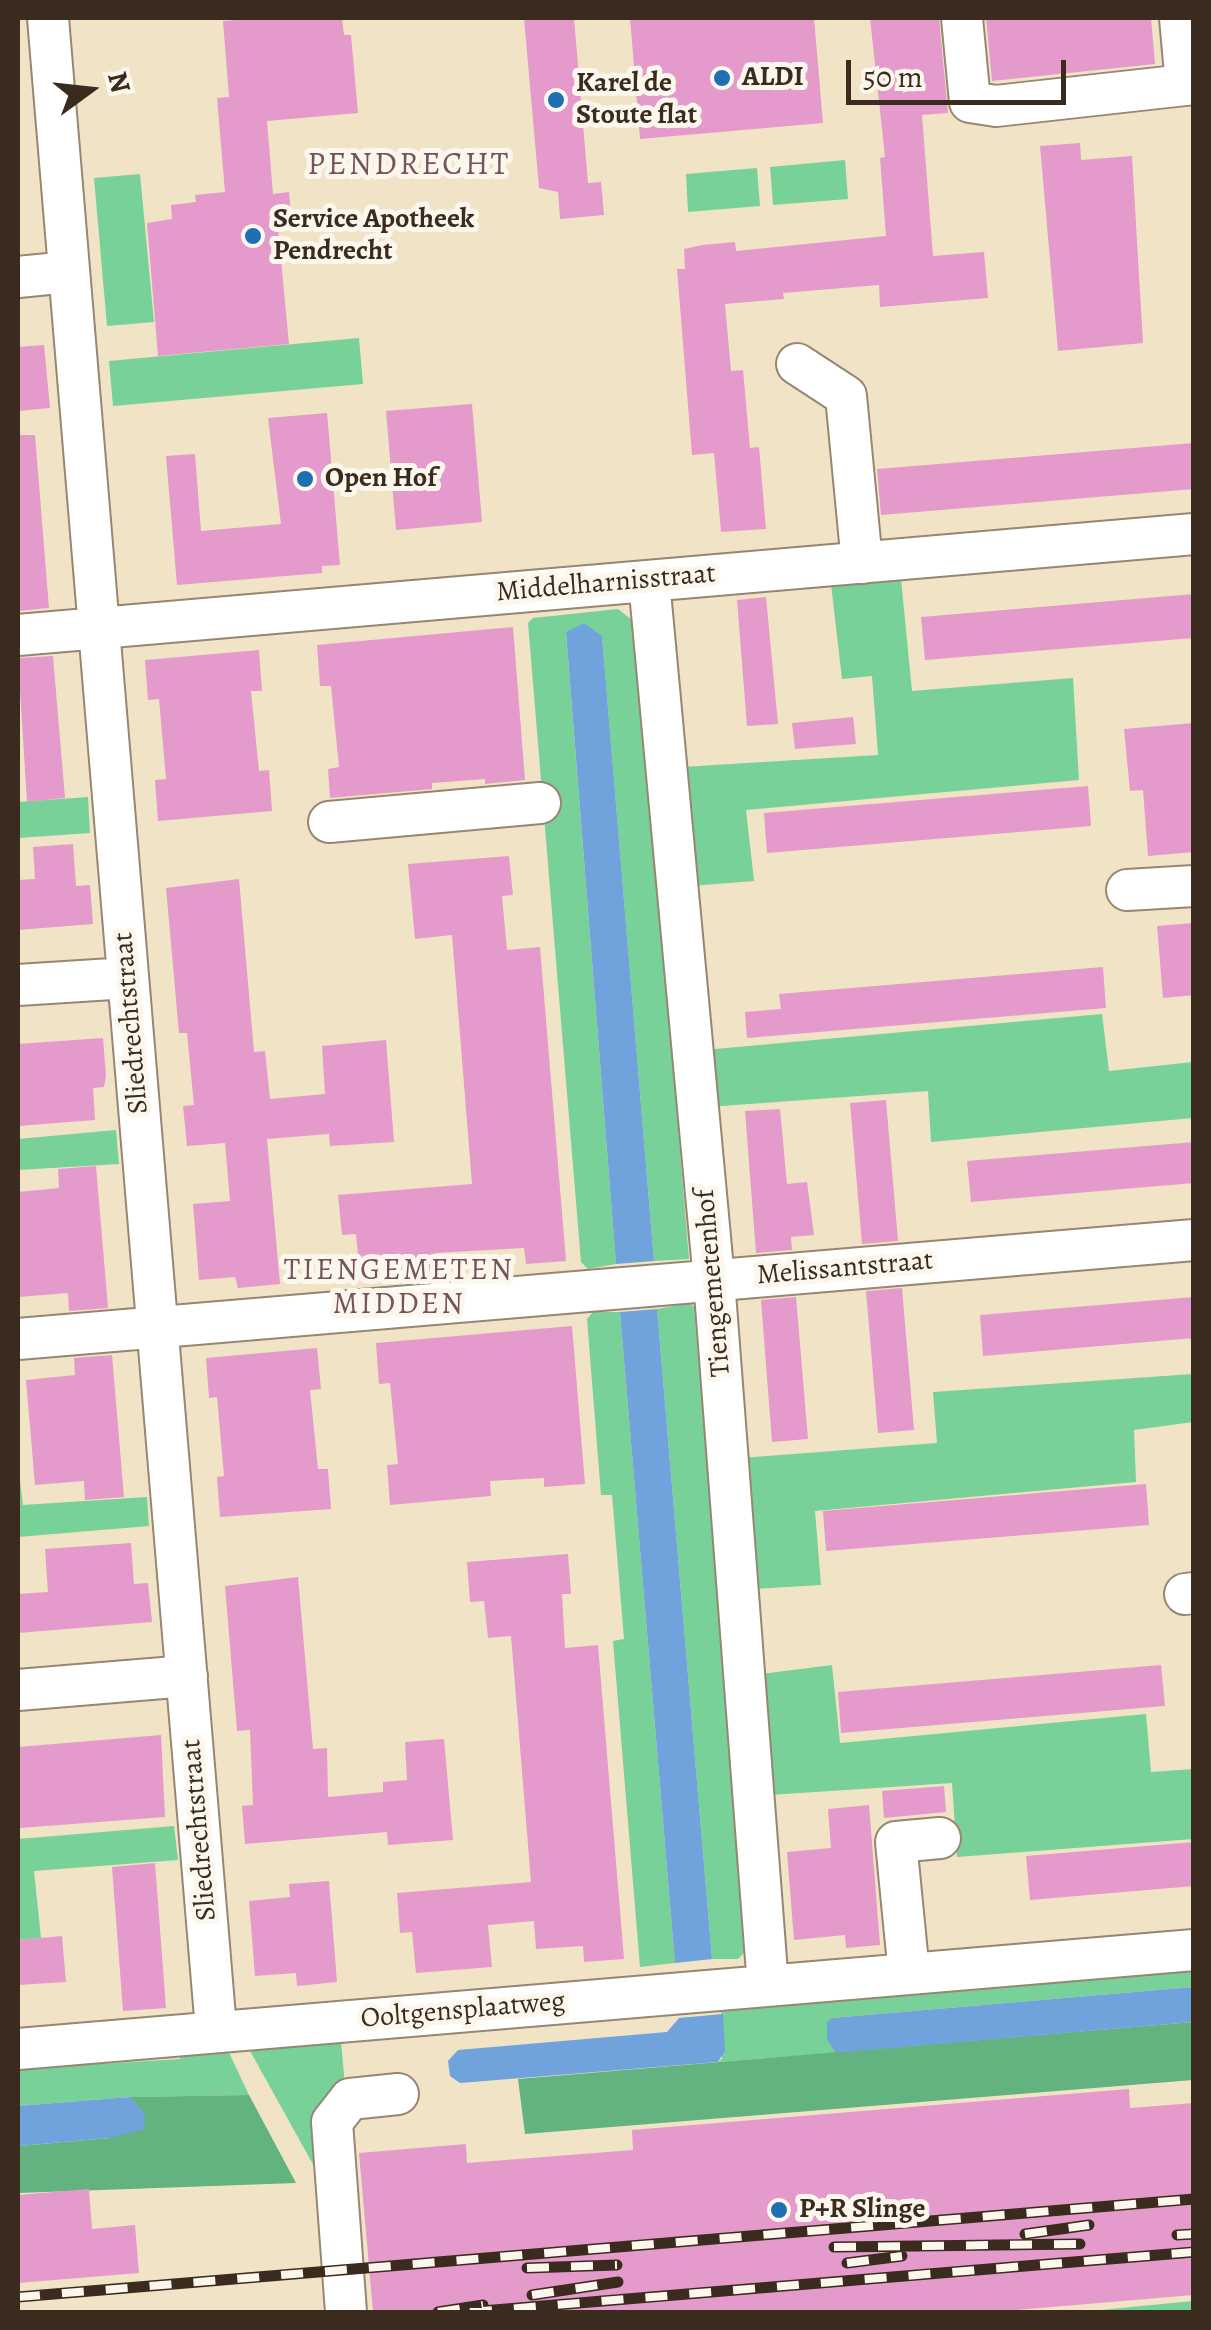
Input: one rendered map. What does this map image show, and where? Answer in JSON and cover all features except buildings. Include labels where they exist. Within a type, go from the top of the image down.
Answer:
[{"type":"street","name":"Sliedrechtstraat","points":[[48,18],[186,1676],[222,2028]]},
{"type":"street","points":[[962,18],[970,102],[996,106],[1190,84],[1180,18]]},
{"type":"street","points":[[18,277],[69,272]]},
{"type":"street","points":[[797,364],[846,396],[862,562]]},
{"type":"street","name":"Middelharnisstraat","points":[[18,635],[1194,534]]},
{"type":"street","name":"Tiengemetenhof","points":[[650,581],[714,1280],[768,1986]]},
{"type":"street","points":[[329,822],[540,803]]},
{"type":"street","points":[[1127,890],[1194,886]]},
{"type":"street","points":[[18,985],[128,978]]},
{"type":"street","name":"Melissantstraat","points":[[18,1339],[1194,1240]]},
{"type":"street","points":[[18,1690],[186,1676]]},
{"type":"street","points":[[909,1974],[896,1842],[940,1838]]},
{"type":"street","name":"Ooltgensplaatweg","points":[[18,2049],[222,2028],[1194,1950]]},
{"type":"street","points":[[346,2312],[332,2122],[350,2099],[398,2094]]},
{"type":"green space","points":[[845,160],[848,199],[773,205],[770,167]]},
{"type":"green space","points":[[757,168],[760,206],[688,212],[686,174]]},
{"type":"green space","points":[[140,174],[154,322],[107,326],[94,178]]},
{"type":"green space","points":[[359,338],[363,384],[113,406],[109,361]]},
{"type":"green space","points":[[901,579],[912,691],[1073,678],[1079,780],[746,810],[754,881],[692,886],[682,767],[878,755],[872,676],[842,679],[831,584]]},
{"type":"green space","points":[[618,609],[636,623],[689,1259],[654,1261],[602,637],[584,624],[566,633],[616,1264],[588,1269],[581,1262],[528,623],[533,618]]},
{"type":"green space","points":[[88,797],[90,833],[18,838],[18,802]]},
{"type":"green space","points":[[1102,1014],[1109,1071],[1193,1062],[1193,1118],[931,1142],[928,1091],[708,1107],[704,1050]]},
{"type":"green space","points":[[116,1130],[119,1164],[18,1170],[18,1139]]},
{"type":"green space","points":[[690,1303],[694,1307],[748,1949],[738,1959],[712,1959],[657,1309]]},
{"type":"green space","points":[[593,1312],[620,1312],[675,1963],[640,1967],[613,1641],[624,1639],[612,1495],[601,1495],[587,1319]]},
{"type":"green space","points":[[1193,1374],[1193,1422],[1134,1430],[1136,1482],[815,1511],[821,1585],[754,1589],[741,1458],[937,1443],[933,1392]]},
{"type":"green space","points":[[18,1465],[23,1505],[147,1497],[149,1526],[18,1537]]},
{"type":"green space","points":[[832,1665],[840,1743],[1146,1714],[1151,1772],[1193,1769],[1193,1839],[957,1857],[952,1783],[770,1795],[761,1674]]},
{"type":"green space","points":[[174,1826],[178,1860],[34,1871],[41,1938],[18,1940],[18,1839]]},
{"type":"green space","points":[[1193,1958],[1193,1987],[832,2018],[835,2052],[844,2052],[718,2062],[722,2059],[721,1998]]},
{"type":"green space","points":[[1193,2022],[1193,2080],[525,2134],[518,2079]]},
{"type":"green space","points":[[340,2030],[345,2086],[325,2186],[249,2049]]},
{"type":"green space","points":[[224,2042],[249,2095],[130,2097],[18,2106],[18,2069],[180,2059],[181,2047]]},
{"type":"green space","points":[[249,2095],[296,2183],[18,2193],[18,2146],[110,2138],[143,2113],[130,2097]]},
{"type":"green space","points":[[1193,2301],[1193,2312],[1080,2312]]},
{"type":"water","points":[[584,623],[602,636],[654,1261],[616,1264],[566,632]]},
{"type":"water","points":[[657,1309],[712,1959],[675,1963],[620,1312]]},
{"type":"water","points":[[1193,1987],[1193,2022],[844,2052],[835,2052],[827,2039],[827,2022],[832,2018]]},
{"type":"water","points":[[723,2014],[725,2051],[718,2062],[460,2083],[450,2076],[448,2061],[458,2050],[667,2032],[679,2018]]},
{"type":"water","points":[[130,2097],[144,2113],[145,2129],[110,2138],[18,2146],[18,2106]]},
{"type":"railway","points":[[18,2297],[1194,2199]]},
{"type":"railway","points":[[1025,2234],[1089,2225]]},
{"type":"railway","points":[[1177,2235],[1194,2234]]},
{"type":"railway","points":[[834,2247],[1080,2244]]},
{"type":"railway","points":[[470,2312],[1194,2252]]},
{"type":"railway","points":[[847,2263],[902,2256]]},
{"type":"railway","points":[[527,2268],[617,2265]]},
{"type":"railway","points":[[532,2295],[618,2282]]},
{"type":"railway","points":[[438,2312],[483,2305]]},
{"type":"place","name":"ALDI","points":[[722,78]]},
{"type":"place","name":"Karel de Stoute flat","points":[[556,100]]},
{"type":"place","name":"Service Apotheek Pendrecht","points":[[253,236]]},
{"type":"place","name":"Open Hof","points":[[305,479]]},
{"type":"place","name":"P+R Slinge","points":[[779,2210]]},
{"type":"district","name":"PENDRECHT","points":[[409,166]]},
{"type":"district","name":"TIENGEMETEN MIDDEN","points":[[399,1289]]}]
